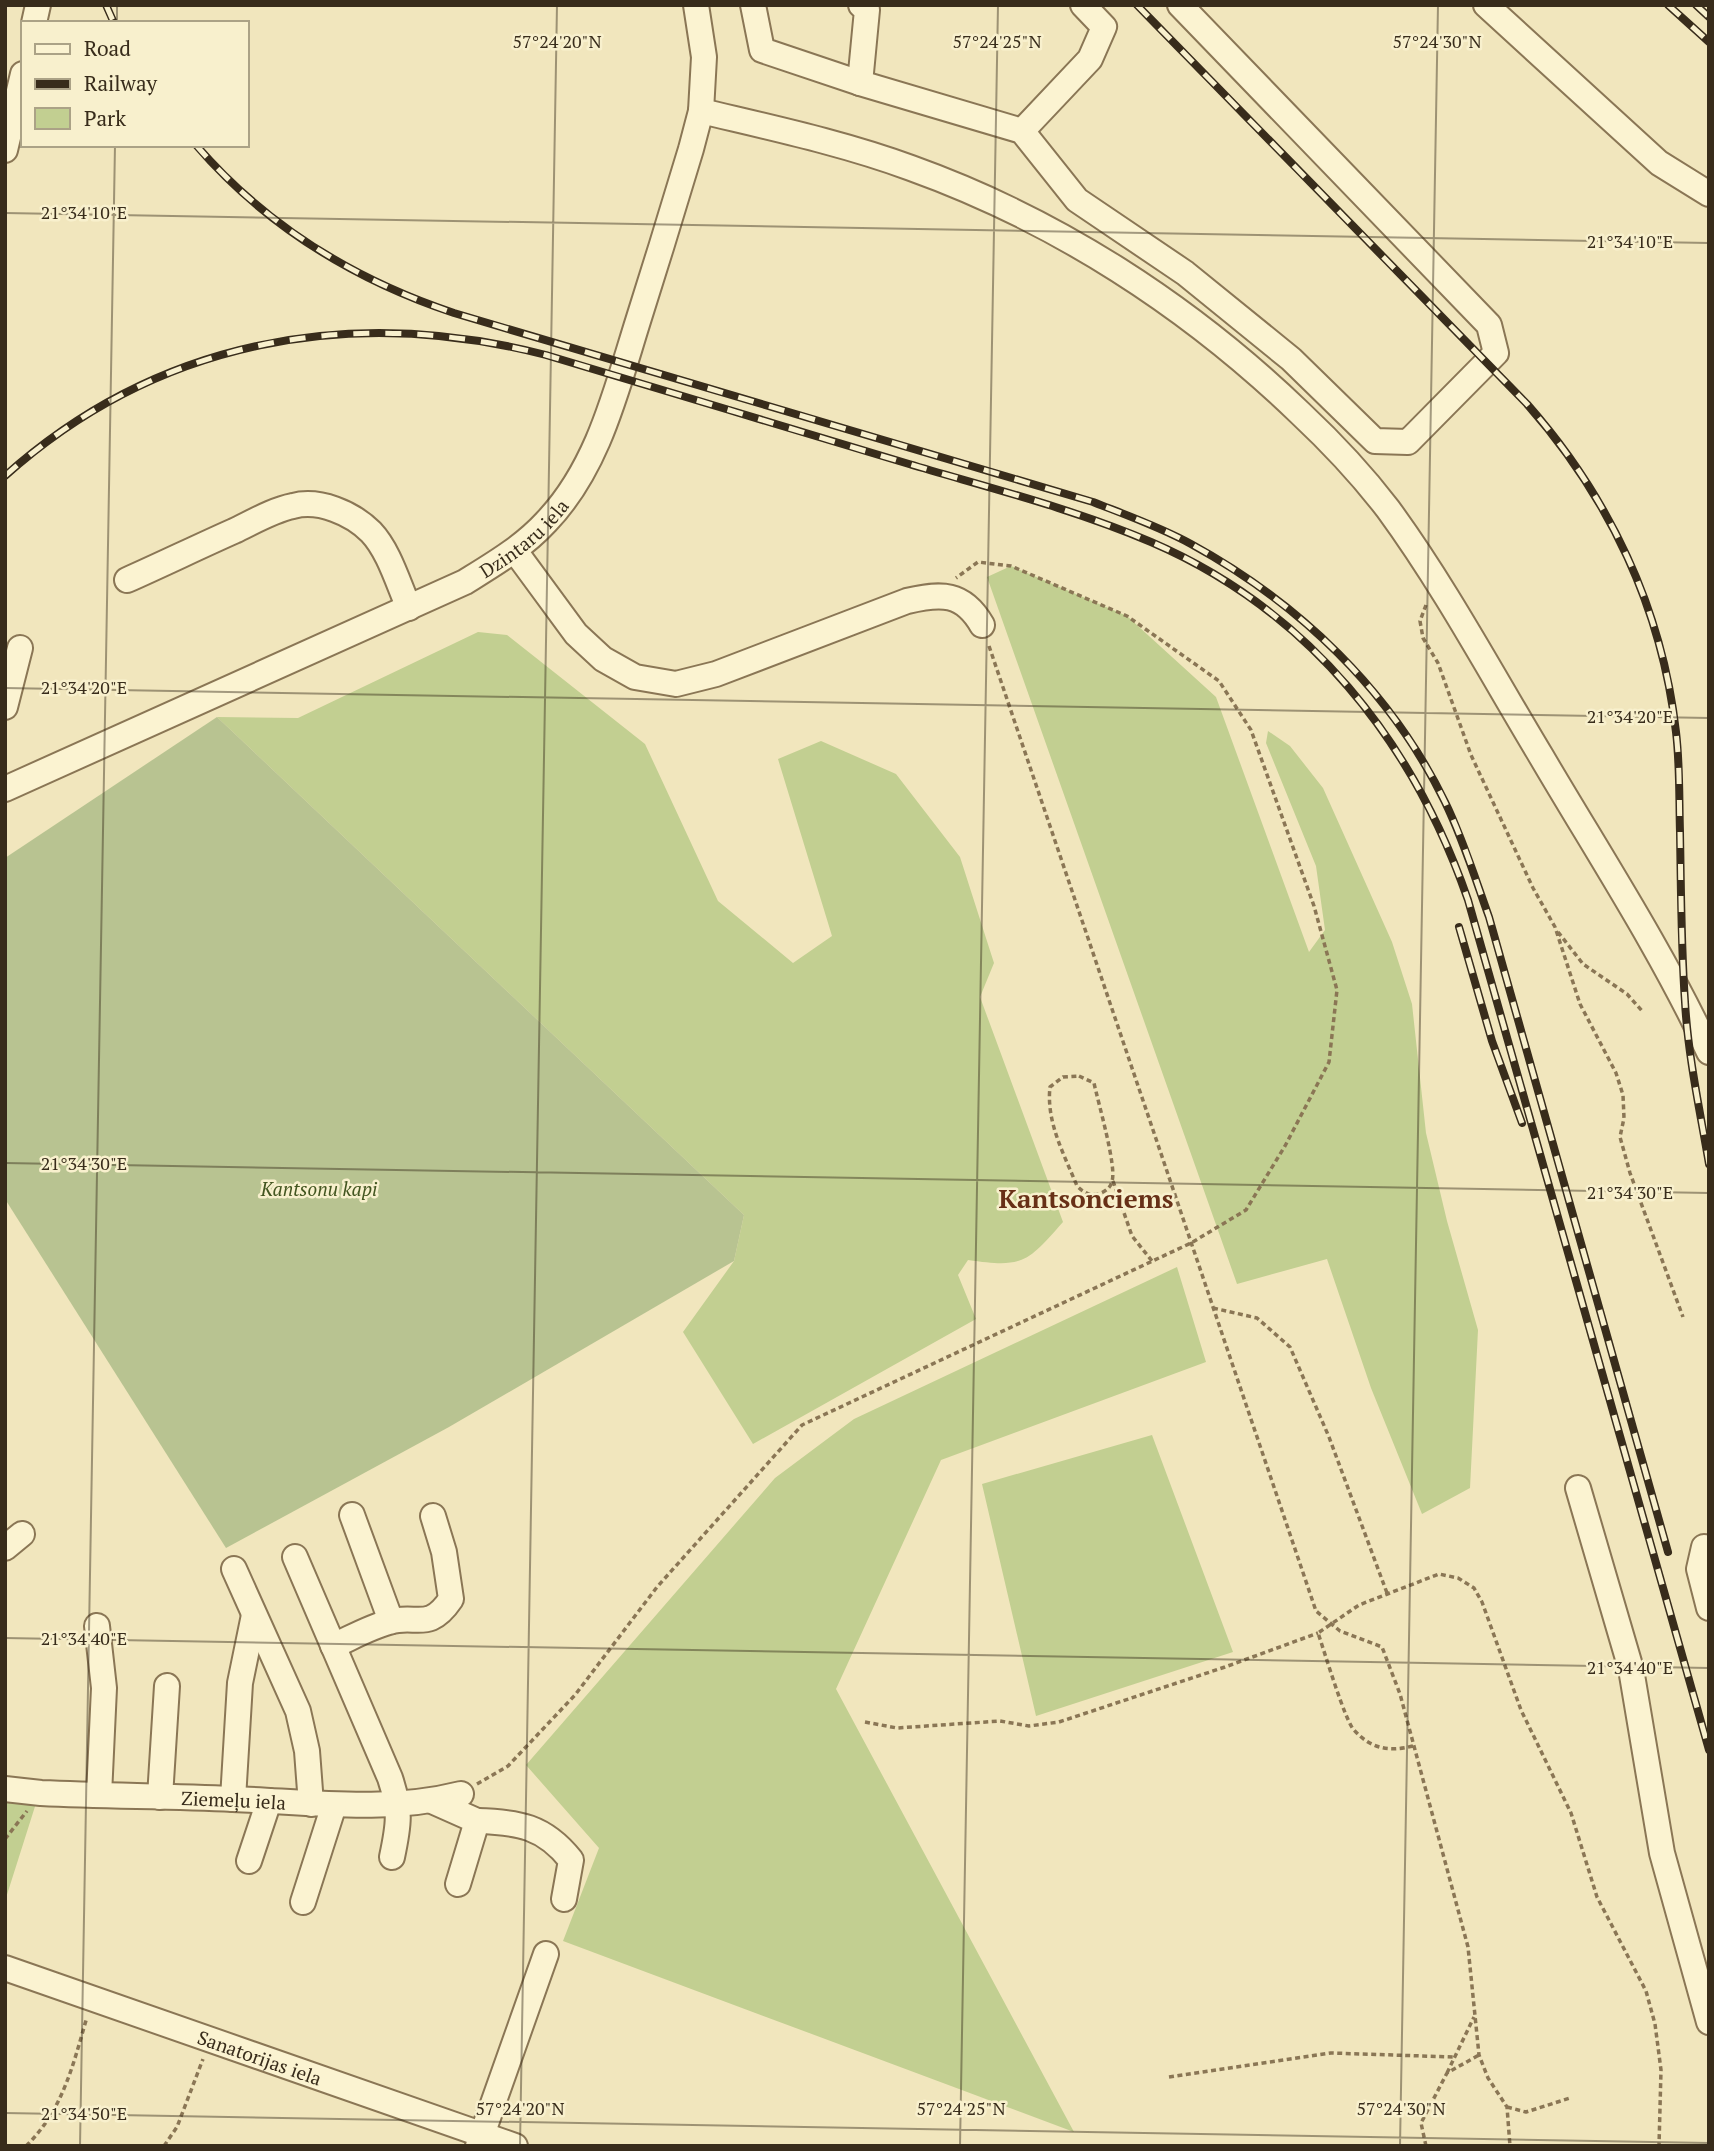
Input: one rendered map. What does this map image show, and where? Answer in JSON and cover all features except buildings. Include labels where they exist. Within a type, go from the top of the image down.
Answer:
[{"type":"street","name":"Dzintaru iela","points":[[5,789],[465,582],[515,551],[547,522],[571,491],[591,457],[610,410],[701,111],[704,57],[696,5]]},
{"type":"street","points":[[753,5],[762,50],[860,83],[1022,131],[1077,200],[1185,274],[1292,359],[1375,441],[1408,442],[1496,354],[1489,325],[1180,5]]},
{"type":"street","points":[[860,83],[867,10],[861,5]]},
{"type":"street","points":[[1022,131],[1090,59],[1104,27],[1083,5]]},
{"type":"street","points":[[1486,5],[1659,163],[1709,194]]},
{"type":"street","points":[[5,150],[21,82]]},
{"type":"street","points":[[701,111],[806,136],[910,167],[1041,224],[1112,266],[1197,324],[1272,386],[1334,445],[1387,508],[1440,586],[1643,928],[1709,1052]]},
{"type":"street","points":[[127,580],[294,505],[316,505],[337,510],[356,519],[372,533],[386,556],[409,608]]},
{"type":"street","points":[[515,551],[568,624],[603,659],[635,677],[676,684],[716,674],[907,601],[935,595],[961,602],[973,610],[982,625]]},
{"type":"street","points":[[5,707],[20,648]]},
{"type":"street","points":[[1578,1488],[1631,1669],[1662,1853],[1709,2022]]},
{"type":"street","points":[[352,1515],[391,1621]]},
{"type":"street","points":[[333,1646],[391,1621],[420,1622],[442,1613],[452,1599],[444,1552],[433,1516]]},
{"type":"street","points":[[1704,1547],[1699,1569],[1709,1608]]},
{"type":"street","points":[[295,1558],[390,1778],[398,1804],[398,1829],[392,1857]]},
{"type":"street","points":[[234,1569],[298,1711],[322,1804],[303,1902]]},
{"type":"street","points":[[233,1799],[240,1682],[254,1615]]},
{"type":"street","points":[[97,1626],[104,1688],[99,1795]]},
{"type":"street","points":[[160,1797],[167,1686]]},
{"type":"street","name":"Ziemeļu iela","points":[[5,1789],[41,1793],[322,1804],[398,1804],[432,1801],[461,1794]]},
{"type":"street","points":[[249,1861],[269,1801]]},
{"type":"street","points":[[432,1801],[477,1821],[512,1822],[542,1832],[560,1846],[571,1860],[564,1899]]},
{"type":"street","points":[[458,1884],[477,1821]]},
{"type":"street","points":[[480,2140],[546,1954]]},
{"type":"street","name":"Sanatorijas iela","points":[[5,1968],[480,2140],[515,2146]]},
{"type":"path","points":[[461,1794],[508,1766],[575,1695],[657,1587],[802,1425],[1191,1243],[1245,1209],[1285,1146],[1329,1062],[1338,990],[1314,906],[1251,730],[1219,681],[1127,616],[1010,566],[978,562],[935,595]]},
{"type":"path","points":[[1440,586],[1426,605],[1420,621],[1423,638],[1438,663],[1471,755],[1532,888],[1555,927],[1583,964],[1627,994],[1643,1012]]},
{"type":"path","points":[[982,625],[1315,1611],[1340,1631],[1382,1647],[1400,1694],[1468,1947],[1479,2055],[1488,2078],[1507,2107],[1510,2146]]},
{"type":"path","points":[[1555,927],[1580,1004],[1616,1073],[1623,1095],[1624,1118],[1620,1137],[1630,1173],[1683,1317]]},
{"type":"path","points":[[1113,1181],[1106,1191],[1097,1195],[1085,1194],[1077,1186],[1052,1122],[1048,1104],[1050,1087],[1063,1077],[1079,1076],[1094,1083],[1113,1181],[1132,1236],[1152,1261]]},
{"type":"path","points":[[1213,1308],[1257,1318],[1290,1347],[1329,1437],[1387,1593]]},
{"type":"path","points":[[865,1722],[897,1728],[1000,1721],[1029,1726],[1059,1722],[1318,1633],[1359,1605],[1439,1574],[1458,1578],[1474,1588],[1482,1602],[1521,1710],[1571,1813],[1597,1897],[1646,1991],[1655,2024],[1661,2070],[1659,2146]]},
{"type":"path","points":[[1318,1633],[1352,1729],[1373,1746],[1397,1751],[1414,1746]]},
{"type":"path","points":[[5,1839],[41,1793]]},
{"type":"path","points":[[1426,2146],[1421,2123],[1475,2015]]},
{"type":"path","points":[[26,2146],[38,2134],[64,2093],[87,2016]]},
{"type":"path","points":[[1169,2077],[1331,2053],[1454,2057]]},
{"type":"path","points":[[1447,2073],[1479,2055]]},
{"type":"path","points":[[164,2146],[177,2127],[204,2057]]},
{"type":"path","points":[[1507,2107],[1526,2112],[1570,2098]]},
{"type":"green space","points":[[1011,566],[1127,616],[1216,697],[1309,952],[1325,930],[1316,866],[1266,743],[1268,731],[1290,746],[1323,788],[1392,942],[1412,1004],[1426,1133],[1447,1221],[1478,1330],[1470,1488],[1422,1514],[1371,1388],[1327,1259],[1237,1284],[987,577]]},
{"type":"green space","points":[[478,632],[507,635],[645,744],[718,901],[793,963],[832,936],[778,759],[821,741],[896,774],[960,857],[994,963],[980,997],[1063,1222],[1041,1246],[1023,1259],[1001,1263],[968,1260],[958,1275],[976,1319],[753,1444],[683,1332],[734,1261],[744,1215],[217,717],[298,718]]},
{"type":"green space","name":"Kantsonu kapi","points":[[217,717],[744,1215],[734,1261],[449,1427],[226,1548],[5,1199],[5,858]]},
{"type":"green space","points":[[1177,1267],[1206,1362],[941,1460],[836,1689],[1074,2132],[563,1941],[599,1848],[526,1765],[775,1478],[854,1419]]},
{"type":"green space","points":[[1152,1435],[1233,1652],[1036,1716],[982,1484]]},
{"type":"green space","points":[[5,1795],[38,1797],[5,1901]]},
{"type":"railway","points":[[106,5],[113,21]]},
{"type":"railway","points":[[1137,5],[1527,404],[1583,477],[1627,556],[1658,642],[1669,686],[1676,732],[1687,1022],[1709,1164]]},
{"type":"railway","points":[[1668,5],[1709,42]]},
{"type":"railway","points":[[1696,5],[1709,17]]},
{"type":"railway","points":[[198,147],[251,200],[282,225],[347,266],[417,300],[1093,502],[1167,532],[1231,567],[1305,622],[1338,653],[1398,723],[1423,761],[1458,830],[1489,917],[1668,1552]]},
{"type":"railway","points":[[5,476],[64,429],[127,392],[192,364],[260,345],[329,335],[401,334],[473,340],[546,355],[1092,519],[1151,542],[1208,570],[1259,604],[1306,643],[1348,687],[1385,735],[1417,787],[1445,842],[1468,900],[1709,1750]]},
{"type":"railway","points":[[1459,927],[1492,1041],[1522,1123]]},
{"type":"district","name":"Kantsonciems","points":[[1086,1198]]}]
